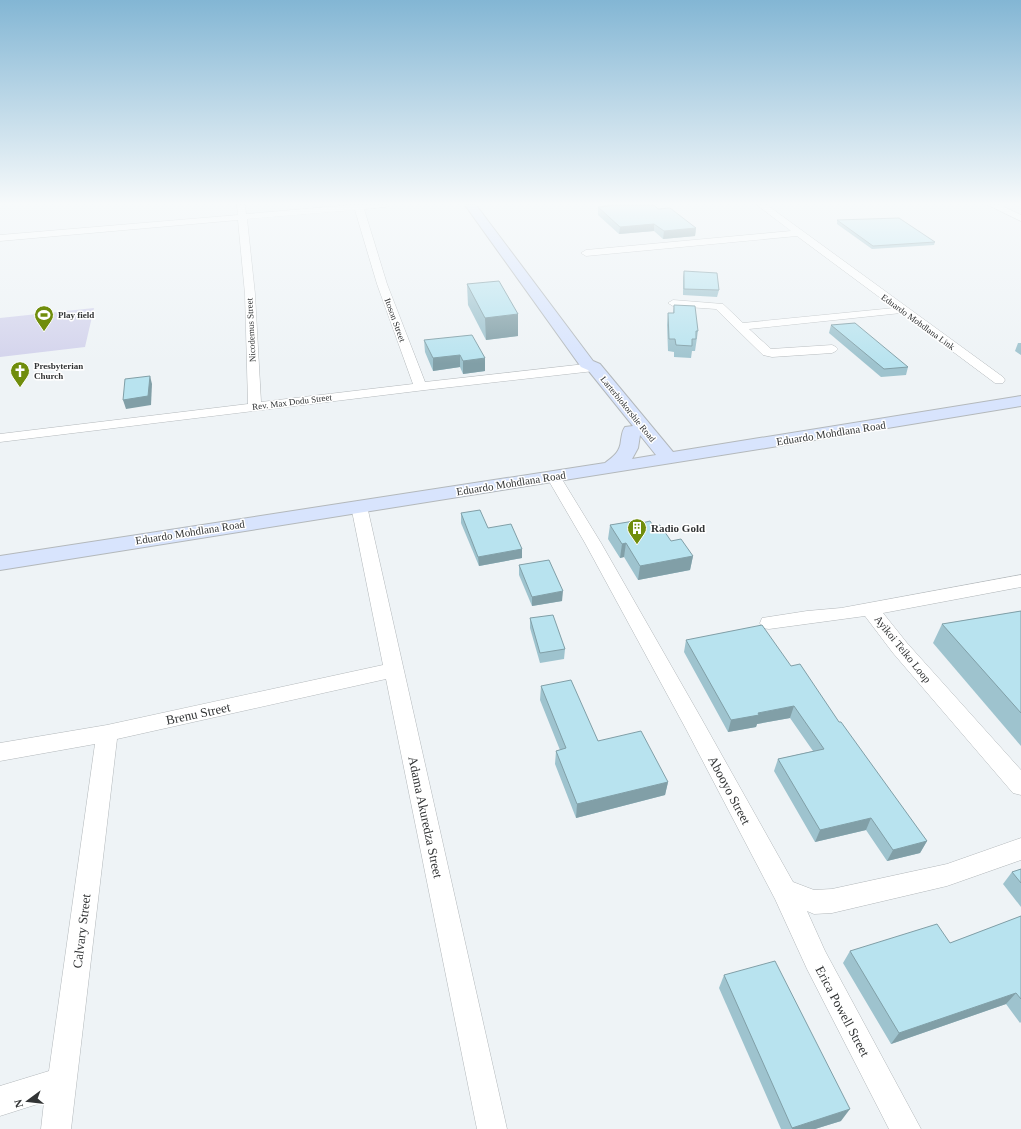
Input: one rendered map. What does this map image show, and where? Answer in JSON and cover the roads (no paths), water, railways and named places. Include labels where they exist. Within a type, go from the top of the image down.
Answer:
[{"type":"main road","name":"Larterbiokorshie Road","points":[[508,258],[588,366],[631,431],[660,460]]},
{"type":"main road","name":"Larterbiokorshie Road","points":[[588,366],[652,439],[660,460]]},
{"type":"main road","name":"Eduardo Mohdlana Road","points":[[0,563],[692,454],[874,427],[1021,402]]},
{"type":"main road","points":[[611,467],[623,459],[629,451],[631,431]]},
{"type":"main road","points":[[652,439],[667,447],[692,454]]},
{"type":"street","name":"Nicodemus Street","points":[[246,258],[250,294],[255,407]]},
{"type":"street","name":"Itoson Street","points":[[374,258],[420,386]]},
{"type":"street","name":"Eduardo Mohdlana Link","points":[[831,258],[999,380]]},
{"type":"street","points":[[672,303],[719,306],[742,326],[767,352],[772,353],[832,349]]},
{"type":"street","points":[[742,326],[902,310]]},
{"type":"street","name":"Rev. Max Dodu Street","points":[[0,438],[588,366]]},
{"type":"street","name":"Abooyo Street","points":[[553,476],[593,543],[694,724],[784,891]]},
{"type":"street","name":"Adama Akuredza Street","points":[[359,506],[492,1129]]},
{"type":"street","name":"Ayikoi Teiko Loop","points":[[1021,581],[870,609],[900,648],[1021,786]]},
{"type":"street","points":[[769,623],[870,609]]},
{"type":"street","name":"Brenu Street","points":[[0,752],[107,733],[395,670]]},
{"type":"street","name":"Calvary Street","points":[[56,1129],[107,733]]},
{"type":"street","points":[[784,891],[814,902],[832,901],[946,875],[1021,849]]},
{"type":"street","name":"Erica Powell Street","points":[[784,891],[816,960],[906,1129]]},
{"type":"street","points":[[0,1101],[62,1082]]},
{"type":"place","name":"Play field","points":[[44,332]]},
{"type":"place","name":"Presbyterian Church","points":[[20,388]]},
{"type":"place","name":"Radio Gold","points":[[637,545]]}]
